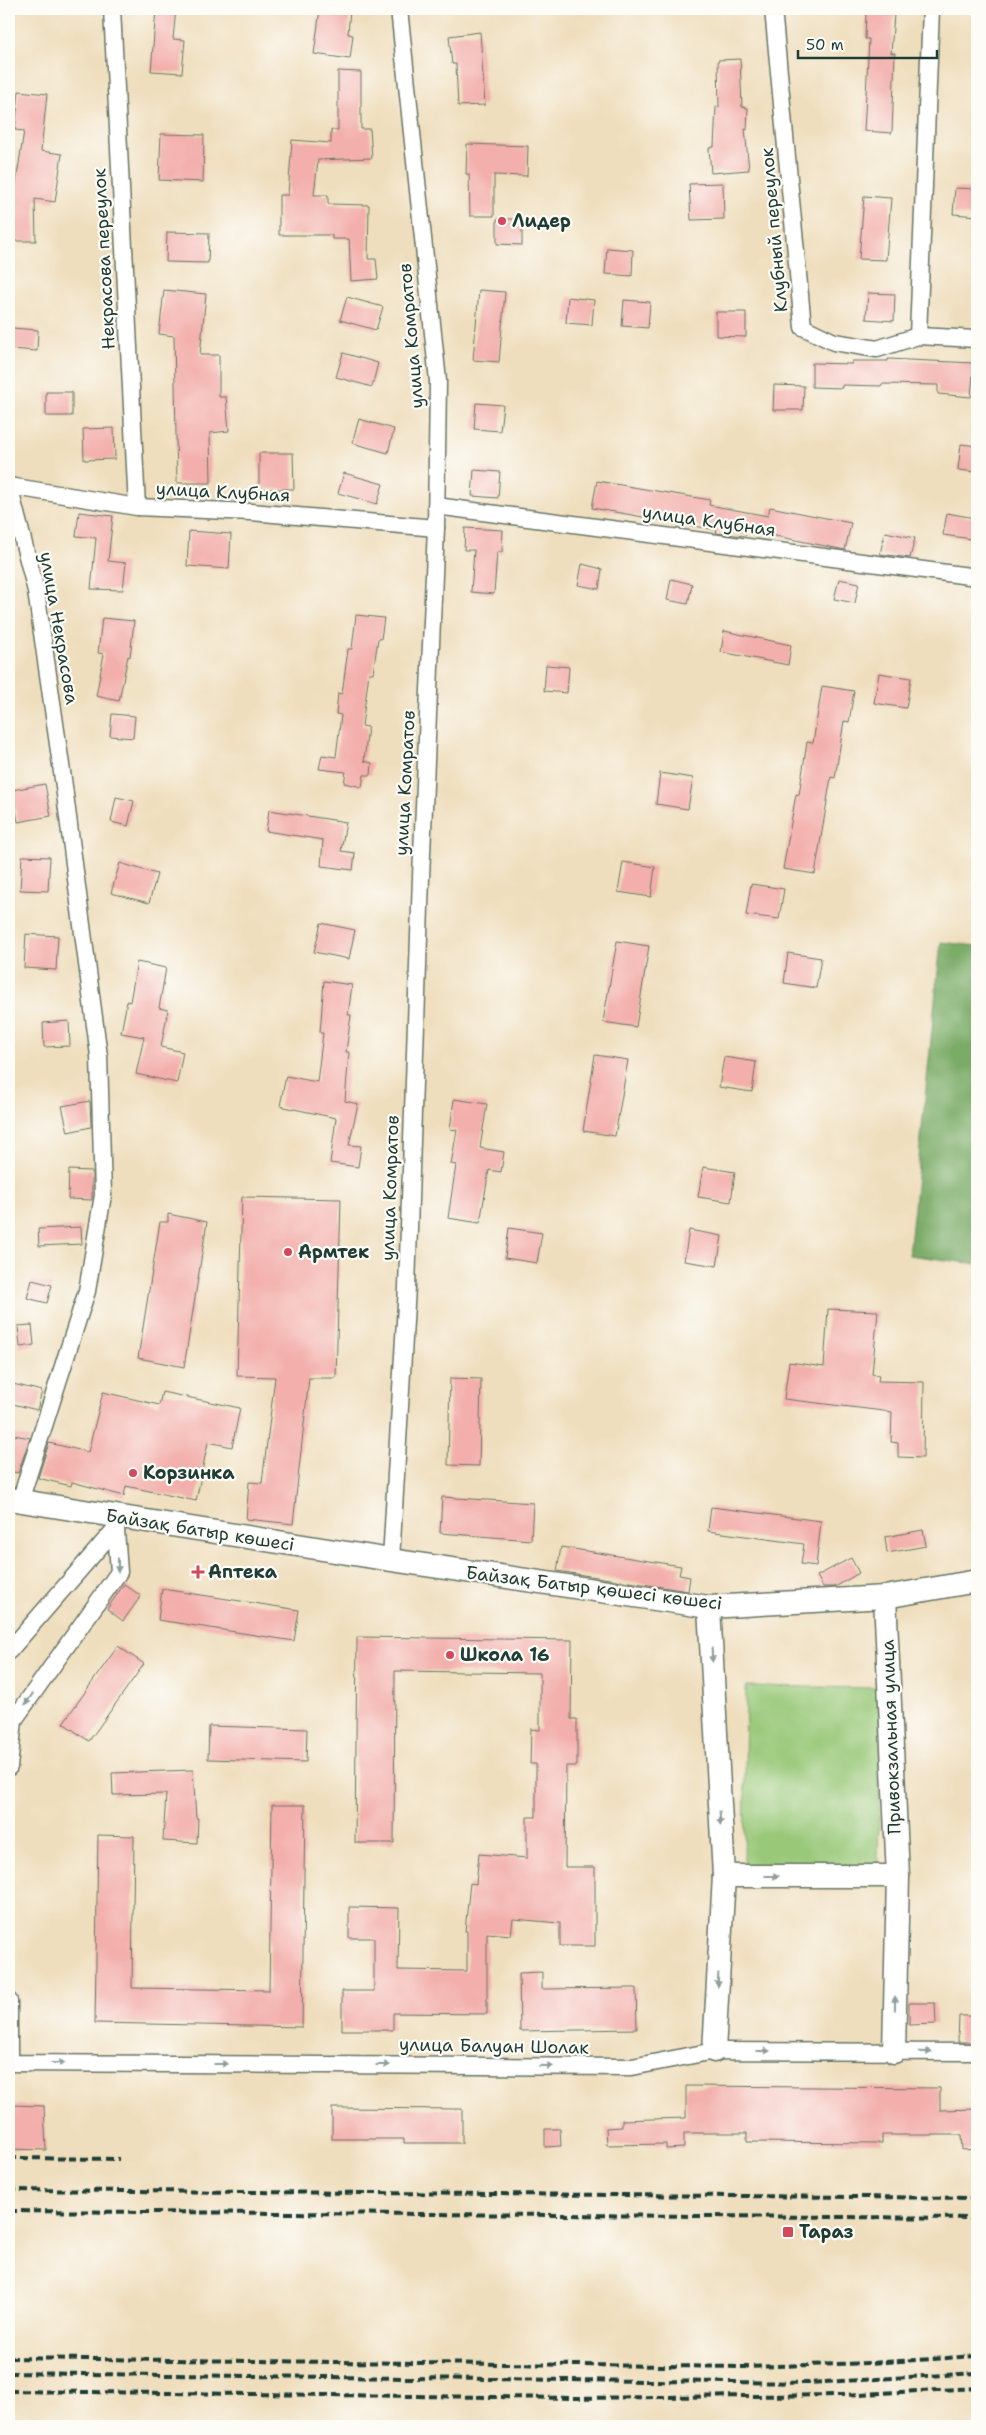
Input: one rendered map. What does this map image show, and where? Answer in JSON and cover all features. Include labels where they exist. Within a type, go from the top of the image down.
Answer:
[{"type":"street","name":"Некрасова переулок","points":[[112,9],[137,507]]},
{"type":"street","name":"улица Комратов","points":[[391,1560],[407,1287],[421,877],[436,528],[438,381],[399,9]]},
{"type":"street","name":"Клубный переулок","points":[[773,9],[803,327],[834,342],[877,349],[918,336],[977,339]]},
{"type":"street","points":[[918,336],[932,9]]},
{"type":"street","name":"улица Клубная","points":[[9,486],[137,507],[251,512],[436,528]]},
{"type":"street","name":"улица Некрасова","points":[[9,486],[36,591],[63,779],[99,1056],[104,1195],[87,1291],[14,1500]]},
{"type":"street","name":"улица Клубная","points":[[436,506],[977,577]]},
{"type":"street","name":"Байзақ батыр көшесі","points":[[14,1500],[116,1522],[391,1560]]},
{"type":"street","points":[[9,1651],[116,1522]]},
{"type":"street","points":[[9,1767],[14,1720],[119,1572],[116,1522]]},
{"type":"street","name":"Байзақ Батыр қөшесі көшесі","points":[[391,1560],[710,1607],[885,1597],[977,1581]]},
{"type":"street","name":"Привокзальная улица","points":[[885,1597],[898,1876],[894,2052]]},
{"type":"street","points":[[710,1607],[724,1876],[714,2050]]},
{"type":"street","points":[[724,1876],[898,1876]]},
{"type":"street","points":[[9,2001],[9,2063]]},
{"type":"street","name":"улица Балуан Шолак","points":[[9,2063],[632,2067],[714,2050],[977,2052]]},
{"type":"green space","points":[[941,942],[977,946],[976,1264],[909,1255]]},
{"type":"green space","points":[[746,1686],[881,1688],[878,1869],[744,1867]]},
{"type":"building","points":[[156,9],[176,9],[173,39],[185,40],[182,73],[151,71]]},
{"type":"building","points":[[320,9],[350,9],[348,34],[353,35],[350,59],[314,54]]},
{"type":"building","points":[[866,13],[894,14],[891,53],[895,53],[892,133],[864,131],[869,39],[865,39]]},
{"type":"building","points":[[480,32],[485,105],[458,106],[456,64],[452,64],[449,36]]},
{"type":"building","points":[[740,59],[742,107],[748,108],[747,130],[745,129],[749,170],[711,173],[709,148],[714,147],[716,106],[719,107],[718,60]]},
{"type":"building","points":[[338,71],[361,72],[361,129],[370,129],[372,158],[318,160],[314,195],[328,195],[328,204],[369,205],[368,259],[376,259],[378,279],[351,281],[349,239],[332,239],[332,235],[279,235],[279,195],[288,195],[292,140],[331,143],[331,130],[338,130]]},
{"type":"building","points":[[19,91],[47,94],[41,151],[62,154],[55,202],[35,199],[36,241],[9,241],[9,208],[12,208],[24,131],[15,130]]},
{"type":"building","points":[[161,134],[204,135],[203,182],[159,180]]},
{"type":"building","points":[[467,144],[528,146],[527,176],[494,175],[494,216],[470,216],[469,174],[466,174]]},
{"type":"building","points":[[723,183],[724,219],[691,220],[689,184]]},
{"type":"building","points":[[955,188],[977,189],[977,216],[953,214]]},
{"type":"building","points":[[864,196],[891,198],[886,260],[859,259]]},
{"type":"building","points":[[497,219],[522,219],[522,245],[497,244]]},
{"type":"building","points":[[167,232],[209,233],[208,263],[166,262]]},
{"type":"building","points":[[607,248],[633,250],[632,276],[605,274]]},
{"type":"building","points":[[164,290],[206,294],[200,355],[219,355],[219,397],[226,397],[229,431],[210,433],[211,483],[177,483],[174,336],[159,334]]},
{"type":"building","points":[[479,290],[505,292],[499,362],[473,360]]},
{"type":"building","points":[[868,293],[895,294],[894,321],[866,319]]},
{"type":"building","points":[[347,297],[383,307],[376,330],[340,320]]},
{"type":"building","points":[[568,297],[594,300],[592,325],[566,323]]},
{"type":"building","points":[[624,300],[650,302],[648,328],[622,326]]},
{"type":"building","points":[[716,312],[746,312],[746,337],[716,336]]},
{"type":"building","points":[[12,328],[38,330],[37,351],[10,349]]},
{"type":"building","points":[[343,353],[378,363],[372,387],[336,377]]},
{"type":"building","points":[[888,359],[974,363],[971,397],[938,394],[938,385],[882,384],[881,386],[842,385],[842,388],[812,387],[812,363],[852,364],[852,361],[888,361]]},
{"type":"building","points":[[774,385],[804,386],[803,410],[773,410]]},
{"type":"building","points":[[46,392],[72,392],[72,416],[46,416]]},
{"type":"building","points":[[476,403],[503,405],[500,431],[474,429]]},
{"type":"building","points":[[359,419],[394,429],[388,453],[352,443]]},
{"type":"building","points":[[114,428],[115,459],[84,460],[83,429]]},
{"type":"building","points":[[961,444],[977,446],[977,472],[958,470]]},
{"type":"building","points":[[259,453],[293,453],[294,489],[259,489]]},
{"type":"building","points":[[474,470],[500,472],[498,498],[472,496]]},
{"type":"building","points":[[344,473],[383,484],[377,504],[338,493]]},
{"type":"building","points":[[597,481],[710,500],[709,505],[768,516],[770,507],[851,523],[845,550],[746,530],[745,536],[716,533],[717,530],[592,508]]},
{"type":"building","points":[[79,512],[113,516],[108,561],[126,563],[123,590],[91,589],[96,538],[76,536]]},
{"type":"building","points":[[947,513],[975,518],[972,539],[943,535]]},
{"type":"building","points":[[465,528],[503,530],[502,552],[497,552],[494,594],[471,592],[474,550],[464,550]]},
{"type":"building","points":[[189,531],[231,534],[229,569],[187,566]]},
{"type":"building","points":[[885,532],[915,538],[910,558],[880,554]]},
{"type":"building","points":[[582,564],[602,569],[599,589],[578,585]]},
{"type":"building","points":[[671,579],[692,584],[688,604],[667,600]]},
{"type":"building","points":[[839,579],[859,583],[855,603],[834,599]]},
{"type":"building","points":[[356,615],[384,618],[381,639],[378,639],[373,673],[369,673],[362,726],[368,727],[364,761],[372,763],[371,775],[364,775],[362,787],[344,783],[346,772],[319,769],[322,755],[336,757],[341,715],[336,714],[338,693],[342,694],[348,649],[352,649]]},
{"type":"building","points":[[102,618],[134,621],[130,657],[128,656],[119,701],[96,696],[104,654],[98,653]]},
{"type":"building","points":[[724,631],[791,645],[788,665],[721,652]]},
{"type":"building","points":[[546,665],[569,667],[567,693],[544,691]]},
{"type":"building","points":[[879,673],[911,678],[906,708],[874,703]]},
{"type":"building","points":[[822,686],[854,691],[849,722],[844,721],[835,778],[831,777],[815,874],[783,869],[796,794],[799,795],[807,742],[813,743]]},
{"type":"building","points":[[112,714],[135,716],[133,738],[110,736]]},
{"type":"building","points":[[660,773],[693,778],[688,809],[656,804]]},
{"type":"building","points":[[45,784],[51,816],[18,822],[12,790]]},
{"type":"building","points":[[116,797],[134,801],[128,826],[111,822]]},
{"type":"building","points":[[269,810],[346,822],[341,851],[355,853],[353,870],[321,866],[323,840],[266,831]]},
{"type":"building","points":[[22,856],[50,857],[48,891],[20,890]]},
{"type":"building","points":[[623,862],[655,867],[651,897],[618,892]]},
{"type":"building","points":[[120,863],[157,874],[149,903],[111,893]]},
{"type":"building","points":[[751,884],[784,889],[779,919],[746,915]]},
{"type":"building","points":[[321,923],[355,930],[349,959],[314,952]]},
{"type":"building","points":[[26,934],[58,936],[56,970],[24,968]]},
{"type":"building","points":[[617,941],[649,946],[636,1027],[603,1022]]},
{"type":"building","points":[[788,953],[821,958],[816,988],[784,983]]},
{"type":"building","points":[[137,962],[166,968],[159,1008],[168,1010],[161,1047],[183,1052],[177,1083],[136,1074],[144,1037],[121,1033],[127,1001],[130,1002]]},
{"type":"building","points":[[324,981],[352,985],[348,1015],[351,1015],[346,1052],[349,1052],[345,1101],[358,1104],[349,1145],[361,1146],[358,1167],[330,1163],[336,1118],[280,1106],[286,1076],[317,1082],[323,1033],[320,1033]]},
{"type":"building","points":[[69,1021],[70,1046],[44,1047],[43,1023]]},
{"type":"building","points":[[595,1055],[628,1060],[615,1136],[583,1131]]},
{"type":"building","points":[[724,1057],[756,1062],[752,1092],[719,1087]]},
{"type":"building","points":[[454,1099],[487,1104],[480,1148],[504,1152],[501,1172],[489,1170],[480,1223],[448,1218],[456,1165],[451,1164],[457,1130],[450,1129]]},
{"type":"building","points":[[90,1101],[91,1127],[68,1132],[62,1106]]},
{"type":"building","points":[[703,1167],[735,1172],[731,1202],[698,1197]]},
{"type":"building","points":[[69,1170],[92,1171],[92,1200],[68,1199]]},
{"type":"building","points":[[242,1197],[341,1199],[336,1378],[309,1378],[293,1524],[246,1519],[249,1482],[262,1483],[275,1377],[237,1376]]},
{"type":"building","points":[[168,1214],[207,1222],[184,1367],[138,1358],[160,1222],[168,1222]]},
{"type":"building","points":[[81,1227],[82,1244],[39,1246],[38,1229]]},
{"type":"building","points":[[509,1228],[542,1233],[537,1263],[505,1258]]},
{"type":"building","points":[[689,1230],[722,1236],[717,1266],[684,1261]]},
{"type":"building","points":[[32,1280],[52,1285],[47,1303],[27,1298]]},
{"type":"building","points":[[828,1309],[878,1311],[872,1374],[879,1375],[878,1381],[924,1382],[923,1458],[898,1457],[898,1443],[891,1442],[892,1412],[784,1399],[789,1362],[824,1367]]},
{"type":"building","points":[[32,1325],[34,1345],[20,1347],[18,1326]]},
{"type":"building","points":[[450,1378],[481,1379],[479,1466],[448,1465]]},
{"type":"building","points":[[9,1383],[42,1391],[37,1410],[9,1403]]},
{"type":"building","points":[[103,1392],[159,1405],[162,1392],[240,1408],[232,1447],[208,1442],[196,1501],[126,1486],[124,1496],[72,1482],[71,1486],[38,1478],[49,1443],[88,1452]]},
{"type":"building","points":[[14,1435],[30,1438],[18,1473],[9,1471],[9,1452]]},
{"type":"building","points":[[442,1497],[533,1503],[531,1540],[440,1533]]},
{"type":"building","points":[[711,1507],[821,1521],[816,1566],[801,1564],[804,1544],[708,1531]]},
{"type":"building","points":[[923,1530],[926,1546],[887,1553],[885,1537]]},
{"type":"building","points":[[561,1547],[681,1566],[679,1575],[690,1577],[688,1591],[557,1571]]},
{"type":"building","points":[[851,1558],[859,1573],[835,1587],[823,1587],[817,1576]]},
{"type":"building","points":[[124,1584],[141,1596],[123,1621],[107,1609]]},
{"type":"building","points":[[162,1589],[299,1610],[294,1641],[158,1620]]},
{"type":"building","points":[[357,1637],[572,1640],[571,1719],[577,1719],[577,1766],[566,1766],[565,1867],[595,1867],[595,1946],[560,1946],[560,1923],[513,1919],[511,1935],[487,1933],[487,2014],[393,2013],[393,2030],[342,2030],[342,1991],[374,1991],[374,1938],[349,1938],[349,1907],[399,1908],[398,1970],[467,1971],[467,1931],[465,1931],[470,1883],[476,1884],[479,1854],[527,1858],[527,1817],[536,1817],[536,1764],[530,1764],[531,1729],[540,1730],[540,1673],[395,1671],[394,1843],[355,1843]]},
{"type":"building","points":[[118,1646],[144,1664],[89,1741],[63,1723]]},
{"type":"building","points":[[209,1726],[307,1729],[306,1762],[208,1759]]},
{"type":"building","points":[[193,1770],[196,1818],[198,1818],[197,1843],[163,1841],[166,1794],[113,1795],[112,1773]]},
{"type":"building","points":[[272,1805],[305,1805],[302,2027],[95,2023],[98,1835],[134,1836],[132,1988],[269,1990]]},
{"type":"building","points":[[542,1972],[542,1989],[636,1988],[637,2029],[520,2031],[519,1973]]},
{"type":"building","points":[[909,2003],[935,2003],[936,2024],[909,2025]]},
{"type":"building","points":[[959,2016],[977,2016],[977,2042],[958,2042]]},
{"type":"building","points":[[686,2086],[940,2088],[940,2110],[977,2109],[977,2149],[962,2150],[961,2135],[882,2135],[882,2143],[747,2142],[747,2133],[684,2133],[684,2148],[666,2149],[666,2144],[607,2145],[606,2128],[622,2127],[622,2120],[686,2118]]},
{"type":"building","points":[[9,2105],[44,2106],[46,2150],[9,2149]]},
{"type":"building","points":[[332,2108],[462,2109],[462,2143],[404,2143],[404,2139],[332,2139]]},
{"type":"building","points":[[545,2129],[560,2129],[561,2146],[545,2147]]},
{"type":"railway","points":[[9,2158],[119,2159]]},
{"type":"railway","points":[[9,2190],[977,2198]]},
{"type":"railway","points":[[9,2211],[977,2218]]},
{"type":"railway","points":[[9,2358],[746,2367],[871,2363],[977,2356]]},
{"type":"railway","points":[[9,2373],[809,2383],[977,2373]]},
{"type":"railway","points":[[9,2391],[572,2398],[842,2395],[977,2388]]},
{"type":"place","name":"Лидер","points":[[502,221]]},
{"type":"place","name":"Армтек","points":[[288,1252]]},
{"type":"place","name":"Корзинка","points":[[133,1473]]},
{"type":"place","name":"Аптека","points":[[198,1572]]},
{"type":"place","name":"Школа 16","points":[[450,1655]]},
{"type":"place","name":"Тараз","points":[[788,2232]]}]
